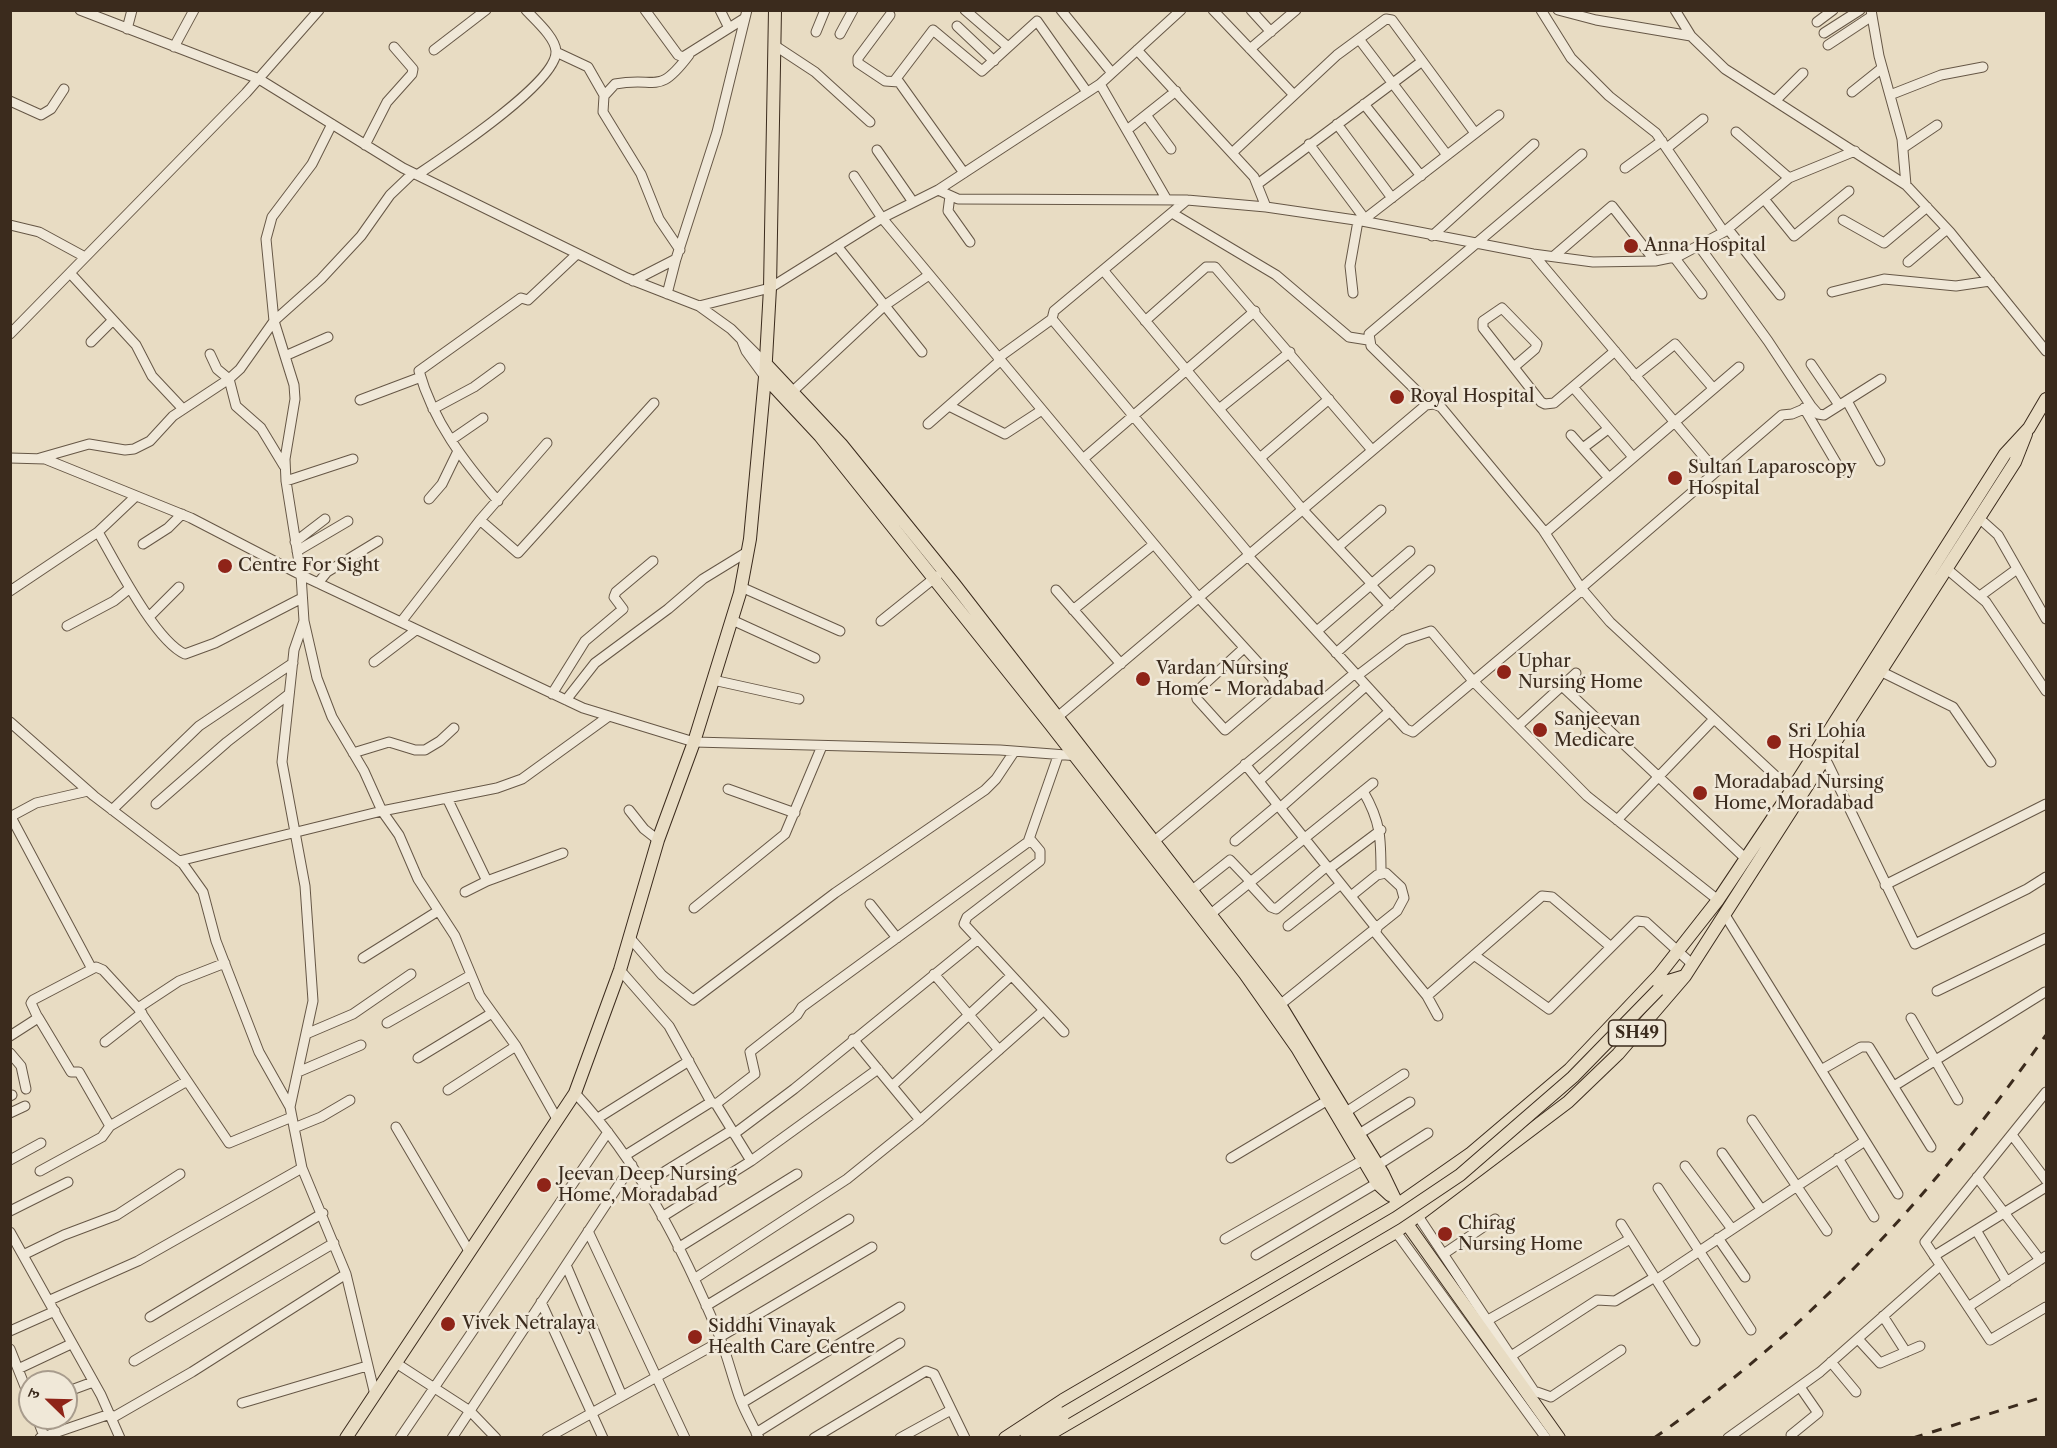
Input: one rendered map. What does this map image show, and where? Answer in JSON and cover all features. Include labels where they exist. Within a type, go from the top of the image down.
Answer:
[{"type":"main road","points":[[346,1437],[575,1093],[620,970],[658,840],[694,742],[732,620],[747,552],[766,364],[770,288],[775,10]]},
{"type":"main road","points":[[766,364],[841,444],[1276,1008],[1346,1112],[1378,1165],[1407,1224],[1559,1437]]},
{"type":"main road","points":[[765,377],[820,436],[939,574]]},
{"type":"main road","name":"SH49","points":[[1044,1437],[1396,1232],[1568,1102],[1618,1054],[1685,976],[1725,915],[1796,795],[2006,454],[2029,428],[2046,402]]},
{"type":"main road","name":"SH49","points":[[1005,1437],[1470,1154],[1570,1069],[1678,951],[1718,900],[1746,859],[1826,760],[2015,462],[2029,428]]},
{"type":"main road","points":[[1150,845],[1191,891],[1207,918]]},
{"type":"main road","points":[[1662,986],[1667,964]]},
{"type":"main road","name":"SH49","points":[[1026,1437],[1396,1218],[1460,1175],[1573,1077],[1662,986],[1685,976]]},
{"type":"main road","points":[[1321,1078],[1328,1100],[1363,1160],[1377,1183],[1395,1201]]},
{"type":"street","points":[[80,10],[259,79],[415,174],[577,254],[633,280],[699,306],[751,346],[766,364]]},
{"type":"street","points":[[127,29],[132,10]]},
{"type":"street","points":[[174,47],[194,10]]},
{"type":"street","points":[[12,330],[259,79],[319,10]]},
{"type":"street","points":[[435,50],[486,10]]},
{"type":"street","points":[[38,459],[89,444],[134,449],[150,441],[183,409],[229,380],[274,321],[321,279],[361,236],[390,195],[415,174],[500,116],[538,81],[555,57],[556,51],[552,41],[526,10]]},
{"type":"street","points":[[645,10],[678,55],[683,57],[729,28],[746,14]]},
{"type":"street","points":[[720,10],[729,28]]},
{"type":"street","points":[[816,32],[825,10]]},
{"type":"street","points":[[840,34],[853,10]]},
{"type":"street","points":[[965,10],[1008,47]]},
{"type":"street","points":[[1061,10],[1112,73]]},
{"type":"street","points":[[1213,10],[1294,95]]},
{"type":"street","points":[[1251,10],[1271,32]]},
{"type":"street","points":[[1250,49],[1296,10]]},
{"type":"street","points":[[1232,153],[1294,95],[1395,10]]},
{"type":"street","points":[[1541,10],[1571,58],[1609,96],[1656,133],[1726,230],[1780,295]]},
{"type":"street","points":[[1558,10],[1596,20],[1691,36]]},
{"type":"street","points":[[1676,10],[1691,36],[1725,69],[1906,185],[1947,229],[2046,351]]},
{"type":"street","points":[[1817,22],[1833,10]]},
{"type":"street","points":[[1824,33],[1860,10]]},
{"type":"street","points":[[699,306],[770,288],[882,218],[938,190],[1100,84],[1177,12]]},
{"type":"street","points":[[1828,45],[1872,13],[1882,68],[1903,147],[1906,185]]},
{"type":"street","points":[[667,294],[717,132],[746,14]]},
{"type":"street","points":[[890,15],[857,62],[885,81],[899,82],[964,173]]},
{"type":"street","points":[[1386,19],[1392,20],[1475,133]]},
{"type":"street","points":[[895,80],[933,30],[980,70],[984,70],[1037,21],[1087,92]]},
{"type":"street","points":[[957,26],[994,61]]},
{"type":"street","points":[[1359,39],[1447,155]]},
{"type":"street","points":[[774,45],[815,72],[870,122]]},
{"type":"street","points":[[365,145],[387,102],[413,71],[394,47]]},
{"type":"street","points":[[1137,50],[1259,183],[1266,207]]},
{"type":"street","points":[[556,51],[588,66],[604,95],[603,112],[637,166],[659,219],[678,254]]},
{"type":"street","points":[[604,95],[615,84],[668,80],[689,55]]},
{"type":"street","points":[[1259,183],[1421,62]]},
{"type":"street","points":[[1890,95],[1941,75],[1983,67]]},
{"type":"street","points":[[1852,92],[1882,68]]},
{"type":"street","points":[[1775,101],[1803,73]]},
{"type":"street","points":[[1100,84],[1167,200]]},
{"type":"street","points":[[10,101],[41,115],[51,109],[64,89]]},
{"type":"street","points":[[1127,130],[1176,90]]},
{"type":"street","points":[[1364,104],[1421,176]]},
{"type":"street","points":[[1146,115],[1171,149]]},
{"type":"street","points":[[1353,294],[1350,266],[1362,221],[1499,115]]},
{"type":"street","points":[[1625,168],[1703,119]]},
{"type":"street","points":[[332,124],[312,164],[267,227],[274,321],[294,385],[295,399],[285,468],[301,575],[304,621],[317,678],[332,717],[382,811],[399,835],[418,879],[455,936],[480,996],[516,1046],[556,1119]]},
{"type":"street","points":[[1337,124],[1392,198]]},
{"type":"street","points":[[1903,147],[1937,125]]},
{"type":"street","points":[[1736,132],[1789,178]]},
{"type":"street","points":[[1309,144],[1362,221]]},
{"type":"street","points":[[1432,236],[1534,144]]},
{"type":"street","points":[[877,150],[913,202]]},
{"type":"street","points":[[938,190],[958,199],[1187,200],[1266,207],[1362,221],[1533,254],[1593,262],[1655,261],[1674,257],[1726,230],[1789,178],[1855,151]]},
{"type":"street","points":[[1582,154],[1373,328],[1368,340],[1371,346],[1430,404],[1441,407],[1545,533],[1582,589],[1651,663],[1796,795]]},
{"type":"street","points":[[854,176],[882,218],[1199,598],[1273,679],[1274,686],[1225,730],[1197,699],[1196,692],[1244,648]]},
{"type":"street","points":[[1764,199],[1794,236],[1849,191]]},
{"type":"street","points":[[950,196],[948,211],[970,242]]},
{"type":"street","points":[[928,424],[1000,359],[1052,320],[1054,311],[1187,200]]},
{"type":"street","points":[[1554,256],[1612,206],[1655,261]]},
{"type":"street","points":[[1843,220],[1884,243],[1927,207]]},
{"type":"street","points":[[1172,213],[1276,275],[1349,337],[1368,340]]},
{"type":"street","points":[[10,225],[39,232],[85,257]]},
{"type":"street","points":[[1908,262],[1947,229]]},
{"type":"street","points":[[837,246],[922,352]]},
{"type":"street","points":[[1699,246],[1768,341],[1841,471]]},
{"type":"street","points":[[498,501],[451,440],[433,408],[420,369],[521,298],[528,300],[577,254]]},
{"type":"street","points":[[633,280],[678,254]]},
{"type":"street","points":[[1533,254],[1673,423],[1715,470]]},
{"type":"street","points":[[1674,257],[1702,294]]},
{"type":"street","points":[[1145,321],[1211,266],[1221,270],[1372,450]]},
{"type":"street","points":[[1103,270],[1302,510],[1390,606]]},
{"type":"street","points":[[70,273],[136,345],[152,376],[183,409]]},
{"type":"street","points":[[792,392],[884,306],[930,275]]},
{"type":"street","points":[[1832,292],[1884,279],[1956,286],[1990,281]]},
{"type":"street","points":[[1514,367],[1536,349],[1537,344],[1502,308],[1482,324],[1514,367],[1545,404],[1554,403],[1615,351]]},
{"type":"street","points":[[1083,459],[1255,311]]},
{"type":"street","points":[[91,342],[113,320]]},
{"type":"street","points":[[1052,320],[1249,555],[1366,686],[1410,731],[1417,731],[1582,589],[1715,470],[1782,415],[1792,414],[1807,407]]},
{"type":"street","points":[[285,356],[328,338]]},
{"type":"street","points":[[742,341],[746,351],[765,377]]},
{"type":"street","points":[[1635,376],[1675,344],[1713,388]]},
{"type":"street","points":[[1219,409],[1290,352]]},
{"type":"street","points":[[210,354],[217,369],[229,380],[236,406],[265,433],[285,468]]},
{"type":"street","points":[[1811,364],[1843,403],[1880,461]]},
{"type":"street","points":[[1545,533],[1738,367]]},
{"type":"street","points":[[433,408],[474,387],[500,368]]},
{"type":"street","points":[[360,400],[421,377]]},
{"type":"street","points":[[1807,407],[1821,415],[1881,379]]},
{"type":"street","points":[[1573,387],[1633,457]]},
{"type":"street","points":[[1260,458],[1329,399]]},
{"type":"street","points":[[480,520],[518,553],[654,403]]},
{"type":"street","points":[[1054,720],[1372,450],[1430,404]]},
{"type":"street","points":[[949,406],[1005,434],[1042,410]]},
{"type":"street","points":[[451,440],[483,418]]},
{"type":"street","points":[[1583,448],[1608,429]]},
{"type":"street","points":[[1571,435],[1609,478]]},
{"type":"street","points":[[401,622],[480,520],[547,443]]},
{"type":"street","points":[[429,499],[442,484],[458,451]]},
{"type":"street","points":[[10,458],[45,459],[182,514],[301,575],[552,694],[609,716],[694,742],[1081,756]]},
{"type":"street","points":[[286,481],[353,459]]},
{"type":"street","points":[[10,591],[98,532],[136,496]]},
{"type":"street","points":[[1338,547],[1381,510]]},
{"type":"street","points":[[143,544],[168,528],[182,514]]},
{"type":"street","points":[[1980,518],[1998,535],[2045,613]]},
{"type":"street","points":[[296,546],[324,519]]},
{"type":"street","points":[[296,546],[348,521]]},
{"type":"street","points":[[98,532],[149,617],[176,649],[185,654],[215,643],[302,598]]},
{"type":"street","points":[[318,583],[327,572],[378,541]]},
{"type":"street","points":[[1073,610],[1154,544]]},
{"type":"street","points":[[1317,632],[1410,551]]},
{"type":"street","points":[[566,700],[595,663],[668,609],[703,579],[747,552]]},
{"type":"street","points":[[552,694],[585,641],[622,610],[614,597],[616,592],[652,561]]},
{"type":"street","points":[[1947,568],[1980,596],[2046,691]]},
{"type":"street","points":[[1980,596],[2017,569]]},
{"type":"street","points":[[1336,653],[1430,570]]},
{"type":"street","points":[[880,621],[939,574]]},
{"type":"street","points":[[149,617],[179,587]]},
{"type":"street","points":[[741,587],[840,631]]},
{"type":"street","points":[[67,626],[114,602],[130,588]]},
{"type":"street","points":[[1056,590],[1121,664]]},
{"type":"street","points":[[732,620],[814,658]]},
{"type":"street","points":[[291,1112],[313,1000],[305,886],[282,762],[293,663],[304,621]]},
{"type":"street","points":[[374,662],[416,630]]},
{"type":"street","points":[[1150,845],[1356,674],[1404,640],[1428,631],[1433,633],[1474,682],[1587,796],[1718,900]]},
{"type":"street","points":[[112,810],[199,726],[293,663]]},
{"type":"street","points":[[1881,672],[1953,706],[1991,762]]},
{"type":"street","points":[[1518,726],[1576,674]]},
{"type":"street","points":[[713,680],[800,699]]},
{"type":"street","points":[[1259,782],[1366,686]]},
{"type":"street","points":[[1562,686],[1746,859]]},
{"type":"street","points":[[156,804],[227,742],[289,694]]},
{"type":"street","points":[[1235,841],[1279,807],[1390,711]]},
{"type":"street","points":[[179,861],[382,811],[497,788],[522,778],[609,716]]},
{"type":"street","points":[[1617,820],[1713,720]]},
{"type":"street","points":[[10,722],[88,791],[179,861],[203,892],[225,963],[259,1052],[291,1112],[302,1168],[323,1213],[346,1274],[375,1395]]},
{"type":"street","points":[[353,753],[389,742],[425,750],[440,741],[454,728]]},
{"type":"street","points":[[694,908],[780,840],[795,813],[822,746]]},
{"type":"street","points":[[630,938],[662,975],[693,1000],[835,893],[985,790],[996,779],[1014,752]]},
{"type":"street","points":[[626,1155],[714,1103],[754,1074],[750,1052],[797,1015],[802,1007],[1030,839],[1058,756]]},
{"type":"street","points":[[1826,760],[1912,942],[1918,944],[2027,889],[2046,877]]},
{"type":"street","points":[[1245,764],[1351,896],[1427,996],[1438,1016]]},
{"type":"street","points":[[1207,918],[1373,783]]},
{"type":"street","points":[[728,789],[795,813]]},
{"type":"street","points":[[88,791],[36,803],[11,817],[92,969]]},
{"type":"street","points":[[1362,791],[1376,813],[1381,830],[1381,873]]},
{"type":"street","points":[[447,798],[487,881]]},
{"type":"street","points":[[1885,885],[2046,804]]},
{"type":"street","points":[[629,810],[644,829],[658,840]]},
{"type":"street","points":[[1191,891],[1230,860],[1271,907],[1276,909],[1381,830]]},
{"type":"street","points":[[1030,839],[1040,852],[1040,861],[967,917],[964,924],[976,940],[1064,1032]]},
{"type":"street","points":[[465,892],[487,881],[562,853]]},
{"type":"street","points":[[1276,1008],[1376,930],[1397,911],[1404,898],[1401,887],[1391,875],[1381,873],[1351,896]]},
{"type":"street","points":[[1288,926],[1341,884]]},
{"type":"street","points":[[1427,996],[1536,898],[1548,896],[1611,947]]},
{"type":"street","points":[[870,904],[897,938]]},
{"type":"street","points":[[363,958],[438,910]]},
{"type":"street","points":[[1725,915],[1898,1194]]},
{"type":"street","points":[[1474,955],[1549,1010],[1633,924],[1640,921],[1646,922],[1692,964]]},
{"type":"street","points":[[1937,991],[2046,938]]},
{"type":"street","points":[[643,1185],[733,1132],[794,1089],[976,940]]},
{"type":"street","points":[[105,1042],[140,1010],[179,981],[225,963]]},
{"type":"street","points":[[110,1125],[80,1072],[71,1072],[31,1004],[33,1000],[92,969],[104,970],[140,1010],[229,1143],[234,1143],[291,1112]]},
{"type":"street","points":[[620,970],[669,1026],[751,1161]]},
{"type":"street","points":[[306,1034],[353,1014],[411,974]]},
{"type":"street","points":[[934,974],[999,1050]]},
{"type":"street","points":[[387,1023],[471,975]]},
{"type":"street","points":[[892,1086],[968,1013],[1011,976]]},
{"type":"street","points":[[1894,1086],[2045,992]]},
{"type":"street","points":[[694,1279],[838,1186],[920,1120],[1043,1011]]},
{"type":"street","points":[[418,1058],[492,1013]]},
{"type":"street","points":[[10,1036],[38,1017]]},
{"type":"street","points":[[1911,1018],[1959,1100]]},
{"type":"street","points":[[853,1039],[920,1120]]},
{"type":"street","points":[[298,1072],[361,1045]]},
{"type":"street","points":[[448,1090],[516,1046]]},
{"type":"street","points":[[1821,1070],[1861,1047],[1869,1047],[1931,1147]]},
{"type":"street","points":[[10,1053],[21,1066],[26,1089]]},
{"type":"street","points":[[598,1118],[689,1061]]},
{"type":"street","points":[[662,1216],[751,1161],[878,1069]]},
{"type":"street","points":[[1346,1112],[1404,1074]]},
{"type":"street","points":[[40,1172],[102,1137],[110,1125],[187,1081]]},
{"type":"street","points":[[575,1093],[598,1118],[626,1155],[662,1216],[706,1306],[742,1403],[758,1435],[900,1343]]},
{"type":"street","points":[[2045,1098],[1926,1239],[1940,1266],[1990,1340],[2046,1307]]},
{"type":"street","points":[[294,1128],[321,1117],[350,1100]]},
{"type":"street","points":[[1231,1158],[1328,1100]]},
{"type":"street","points":[[1359,1134],[1410,1102]]},
{"type":"street","points":[[10,1113],[25,1106]]},
{"type":"street","points":[[1752,1120],[1827,1231]]},
{"type":"street","points":[[396,1127],[469,1251]]},
{"type":"street","points":[[400,1437],[608,1131]]},
{"type":"street","points":[[1378,1165],[1428,1133]]},
{"type":"street","points":[[2012,1135],[2046,1180]]},
{"type":"street","points":[[1511,1356],[1597,1300],[1615,1300],[1656,1278],[1865,1141]]},
{"type":"street","points":[[10,1160],[41,1143]]},
{"type":"street","points":[[1722,1153],[1761,1209]]},
{"type":"street","points":[[1838,1158],[1874,1217]]},
{"type":"street","points":[[1225,1239],[1363,1160]]},
{"type":"street","points":[[452,1437],[632,1166]]},
{"type":"street","points":[[1685,1166],[1732,1229]]},
{"type":"street","points":[[50,1300],[138,1261],[302,1168]]},
{"type":"street","points":[[22,1255],[117,1215],[180,1174]]},
{"type":"street","points":[[678,1248],[797,1174]]},
{"type":"street","points":[[1968,1307],[2043,1258],[2004,1213],[1977,1177]]},
{"type":"street","points":[[10,1211],[68,1182]]},
{"type":"street","points":[[1256,1255],[1377,1183]]},
{"type":"street","points":[[1934,1256],[2046,1187]]},
{"type":"street","points":[[1658,1188],[1751,1330]]},
{"type":"street","points":[[150,1317],[323,1213]]},
{"type":"street","points":[[1418,1216],[1445,1253],[1534,1391],[1551,1397],[1620,1350]]},
{"type":"street","points":[[706,1306],[849,1219]]},
{"type":"street","points":[[1445,1253],[1495,1219]]},
{"type":"street","points":[[1621,1224],[1695,1341]]},
{"type":"street","points":[[1976,1230],[2007,1282]]},
{"type":"street","points":[[588,1231],[685,1437]]},
{"type":"street","points":[[10,1232],[50,1300],[120,1437]]},
{"type":"street","points":[[1396,1232],[1546,1437]]},
{"type":"street","points":[[1488,1320],[1630,1239]]},
{"type":"street","points":[[1718,1239],[1745,1277]]},
{"type":"street","points":[[134,1361],[334,1243]]},
{"type":"street","points":[[547,1437],[657,1377],[872,1247]]},
{"type":"street","points":[[566,1265],[622,1396]]},
{"type":"street","points":[[1728,1437],[1800,1387],[1831,1362],[1940,1266]]},
{"type":"street","points":[[42,1437],[111,1416],[192,1372],[346,1274]]},
{"type":"street","points":[[542,1302],[603,1437]]},
{"type":"street","points":[[742,1403],[900,1307]]},
{"type":"street","points":[[10,1331],[55,1311]]},
{"type":"street","points":[[1883,1316],[1906,1352]]},
{"type":"street","points":[[1858,1339],[1880,1363],[1920,1346]]},
{"type":"street","points":[[10,1349],[18,1369],[71,1344]]},
{"type":"street","points":[[1831,1362],[1856,1392]]},
{"type":"street","points":[[396,1363],[470,1411],[496,1437]]},
{"type":"street","points":[[242,1403],[367,1366]]},
{"type":"street","points":[[814,1437],[926,1371],[934,1374],[965,1437]]},
{"type":"street","points":[[78,1388],[93,1382]]},
{"type":"street","points":[[1791,1435],[1818,1413],[1800,1387]]},
{"type":"street","points":[[900,1437],[951,1410]]},
{"type":"railway","points":[[1654,1438],[1767,1350],[1868,1254],[1960,1149],[2046,1035]]},
{"type":"railway","points":[[1913,1438],[2046,1396]]},
{"type":"place","name":"Anna Hospital","points":[[1631,246]]},
{"type":"place","name":"Royal Hospital","points":[[1397,397]]},
{"type":"place","name":"Sultan Laparoscopy Hospital","points":[[1675,478]]},
{"type":"place","name":"Centre For Sight","points":[[225,566]]},
{"type":"place","name":"Uphar Nursing Home","points":[[1504,672]]},
{"type":"place","name":"Vardan Nursing Home - Moradabad","points":[[1143,679]]},
{"type":"place","name":"Sanjeevan Medicare","points":[[1540,730]]},
{"type":"place","name":"Sri Lohia Hospital","points":[[1774,742]]},
{"type":"place","name":"Moradabad Nursing Home, Moradabad","points":[[1700,793]]},
{"type":"place","name":"Jeevan Deep Nursing Home, Moradabad","points":[[544,1185]]},
{"type":"place","name":"Chirag Nursing Home","points":[[1445,1234]]},
{"type":"place","name":"Vivek Netralaya","points":[[448,1324]]},
{"type":"place","name":"Siddhi Vinayak Health Care Centre","points":[[695,1337]]}]
